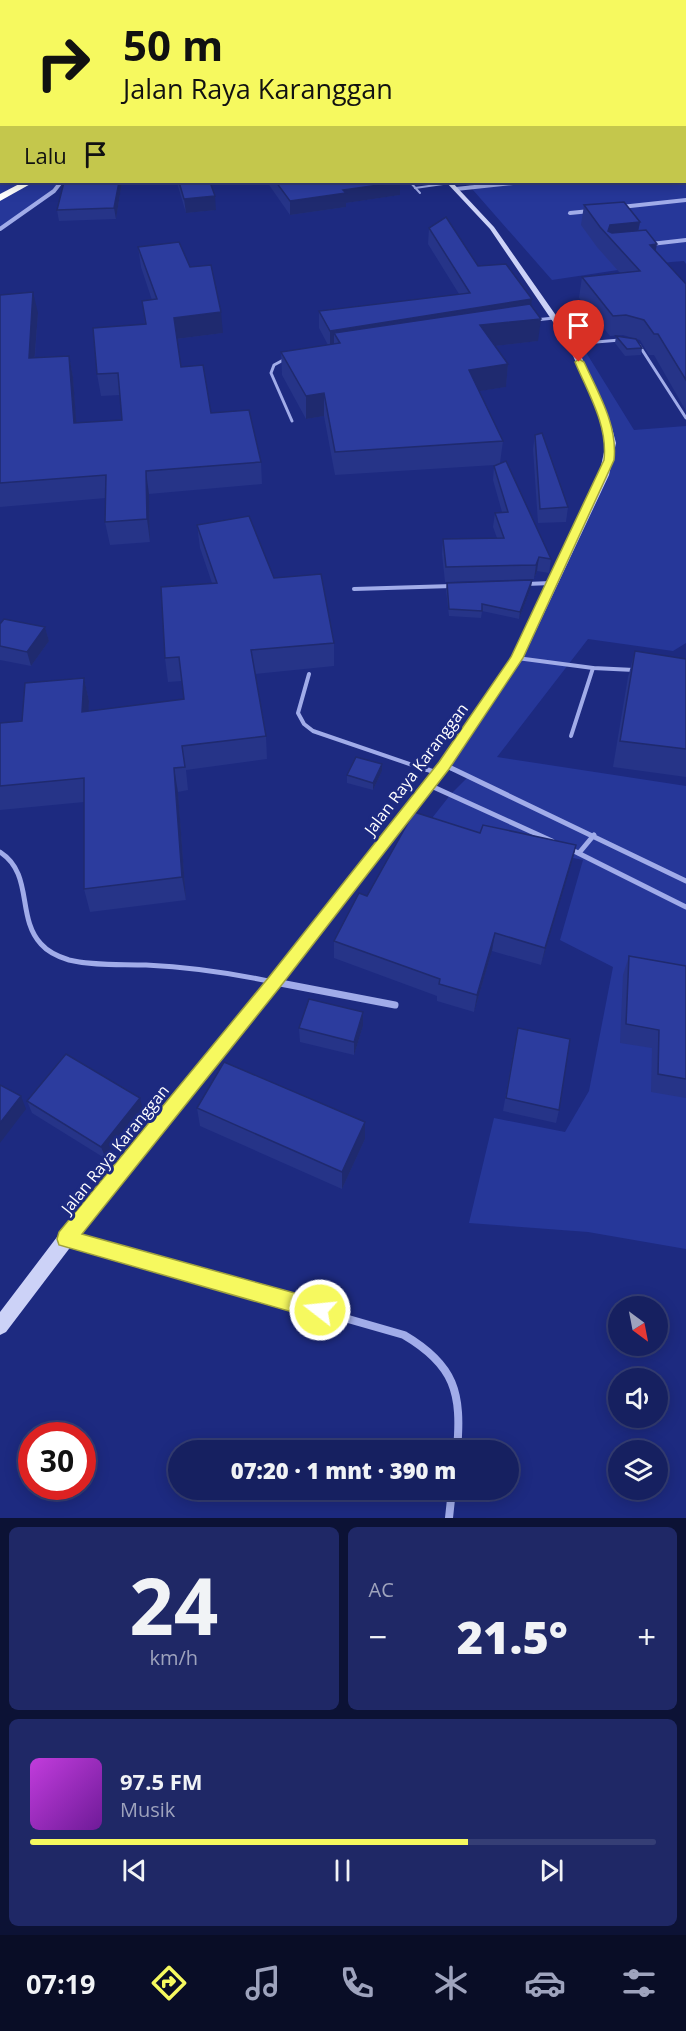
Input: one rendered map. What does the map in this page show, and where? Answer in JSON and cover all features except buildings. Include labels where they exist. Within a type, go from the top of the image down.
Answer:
[{"type":"highway","points":[[0,198],[14,183]]},
{"type":"highway","points":[[0,198],[27,183]]},
{"type":"street","points":[[0,229],[54,191],[61,183]]},
{"type":"street","points":[[452,185],[499,183]]},
{"type":"street","name":"Jalan Raya Karanggan","points":[[0,1326],[66,1239],[275,982],[436,775],[517,658],[604,475],[611,443],[608,428],[572,344],[492,228],[452,185]]},
{"type":"street","points":[[616,208],[686,200]]},
{"type":"street","points":[[570,213],[593,211]]},
{"type":"street","points":[[642,245],[686,240]]},
{"type":"street","points":[[275,982],[395,1005]]},
{"type":"street","points":[[66,1239],[393,1331],[422,1344],[436,1355],[455,1384],[459,1401],[457,1440]]},
{"type":"street","points":[[449,1518],[451,1500]]},
{"type":"lane","points":[[411,183],[420,193]]},
{"type":"lane","points":[[415,188],[452,185]]},
{"type":"lane","points":[[529,321],[554,318]]},
{"type":"lane","points":[[572,344],[630,340]]},
{"type":"lane","points":[[637,343],[681,414],[686,418]]},
{"type":"lane","points":[[292,421],[271,373],[274,365],[293,356]]},
{"type":"lane","points":[[518,584],[554,583]]},
{"type":"lane","points":[[354,589],[459,586]]},
{"type":"lane","points":[[517,658],[593,668],[640,670]]},
{"type":"lane","points":[[571,736],[593,668]]},
{"type":"lane","points":[[309,674],[298,713],[304,724],[314,731],[436,775],[557,843]]},
{"type":"lane","points":[[436,775],[470,775],[686,881]]},
{"type":"lane","points":[[579,853],[594,835]]},
{"type":"lane","points":[[568,848],[686,907]]},
{"type":"lane","points":[[0,852],[9,855],[18,870],[31,927],[41,944],[60,957],[79,961],[160,966],[275,982]]},
{"type":"shaded area","points":[[0,183],[60,183],[54,191],[0,229]]},
{"type":"shaded area","points":[[467,183],[686,183],[686,264],[684,261],[671,262],[552,280]]},
{"type":"shaded area","points":[[583,343],[587,354],[634,430],[686,426],[686,643],[673,651],[588,639],[497,757],[686,786],[686,1249],[588,1232],[469,1223],[494,1118],[565,1132],[589,1091],[613,967],[560,940],[583,860],[425,827],[451,794],[469,776],[444,766],[517,658],[604,475],[611,443],[572,344]]},
{"type":"route","points":[[320,1310],[160,1263],[66,1239],[275,982],[444,766],[517,658],[594,497],[609,460],[611,443],[608,428],[579,362]]}]
